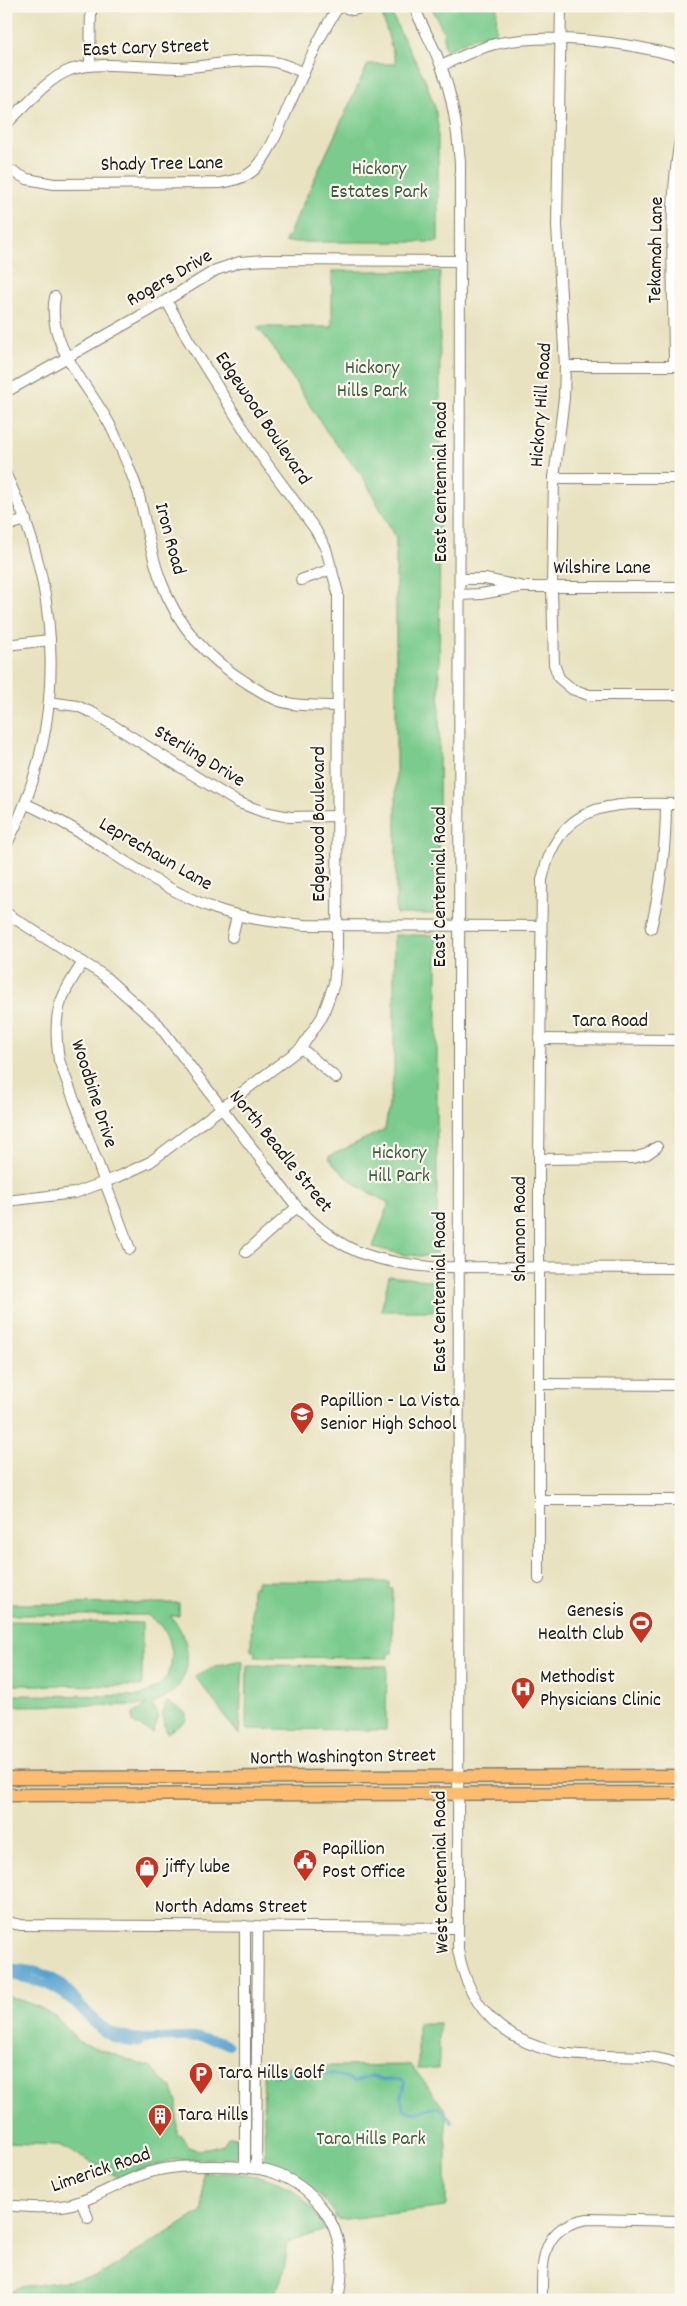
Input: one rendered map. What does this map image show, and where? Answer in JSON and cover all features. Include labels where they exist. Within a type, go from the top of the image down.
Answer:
[{"type":"main road","name":"North Washington Street","points":[[6,1778],[681,1776]]},
{"type":"main road","name":"North Washington Street","points":[[6,1795],[681,1793]]},
{"type":"street","points":[[90,65],[91,6]]},
{"type":"street","name":"Shady Tree Lane","points":[[6,168],[27,179],[54,184],[220,183],[237,180],[254,170],[269,149],[325,28],[340,6],[352,10],[369,6]]},
{"type":"street","name":"East Centennial Road","points":[[414,6],[442,66],[450,93],[459,154],[458,1776]]},
{"type":"street","name":"Hickory Hill Road","points":[[561,6],[558,225],[565,366],[564,398],[554,478],[552,587],[554,664],[559,678],[572,689],[589,694],[681,695]]},
{"type":"street","points":[[442,66],[494,44],[523,40],[612,43],[659,51],[681,57]]},
{"type":"street","name":"East Cary Street","points":[[6,124],[55,79],[70,70],[90,65],[177,68],[210,66],[239,60],[266,61],[304,73]]},
{"type":"street","name":"Tekamah Lane","points":[[678,366],[674,217],[677,154],[681,135]]},
{"type":"street","name":"Rogers Drive","points":[[6,392],[216,270],[240,262],[266,260],[459,261]]},
{"type":"street","name":"Iron Road","points":[[55,297],[52,312],[54,324],[68,357],[114,432],[137,490],[160,579],[185,628],[207,654],[232,673],[277,700],[298,705],[337,706]]},
{"type":"street","name":"Edgewood Boulevard","points":[[6,1200],[75,1193],[150,1162],[301,1048],[322,1017],[334,984],[338,925],[338,593],[326,549],[315,529],[259,453],[166,300]]},
{"type":"street","points":[[565,366],[678,366]]},
{"type":"street","points":[[6,475],[26,520],[40,564],[48,611],[50,640],[49,702],[38,768],[26,804],[6,846]]},
{"type":"street","points":[[554,478],[681,478]]},
{"type":"street","points":[[6,526],[26,520]]},
{"type":"street","points":[[301,580],[332,570]]},
{"type":"street","name":"Wilshire Lane","points":[[460,579],[485,579],[524,586],[552,587],[681,586]]},
{"type":"street","name":"Wilshire Lane","points":[[460,595],[481,594],[524,586]]},
{"type":"street","points":[[6,645],[50,640]]},
{"type":"street","name":"Sterling Drive","points":[[49,702],[77,706],[93,712],[237,802],[264,812],[290,817],[338,816]]},
{"type":"street","name":"Leprechaun Lane","points":[[26,804],[50,814],[152,878],[190,898],[237,916],[270,922],[338,925],[541,926]]},
{"type":"street","name":"Shannon Road","points":[[539,1579],[538,1159],[542,880],[546,862],[554,843],[567,826],[580,816],[595,809],[619,804],[681,804]]},
{"type":"street","points":[[651,928],[660,891],[666,804]]},
{"type":"street","name":"North Beadle Street","points":[[6,913],[103,975],[158,1024],[297,1207],[330,1238],[361,1254],[392,1263],[459,1268],[681,1268]]},
{"type":"street","points":[[232,937],[237,916]]},
{"type":"street","name":"Woodbine Drive","points":[[83,962],[67,988],[57,1011],[56,1038],[59,1060],[130,1249]]},
{"type":"street","name":"Tara Road","points":[[539,1040],[681,1040]]},
{"type":"street","points":[[301,1048],[336,1078]]},
{"type":"street","points":[[538,1159],[633,1158],[647,1154],[657,1147]]},
{"type":"street","points":[[246,1252],[297,1207]]},
{"type":"street","points":[[539,1384],[681,1385]]},
{"type":"street","points":[[539,1500],[681,1500]]},
{"type":"street","name":"West Centennial Road","points":[[458,1776],[456,1928],[461,1968],[479,2006],[511,2035],[524,2042],[554,2052],[658,2059],[681,2066]]},
{"type":"street","name":"North Adams Street","points":[[6,1922],[21,1925],[456,1928]]},
{"type":"street","points":[[245,2166],[246,1926]]},
{"type":"street","points":[[256,2167],[258,1926]]},
{"type":"street","name":"Limerick Road","points":[[6,2205],[49,2207],[68,2205],[140,2175],[160,2169],[184,2166],[256,2167],[286,2178],[302,2187],[329,2217],[342,2261],[341,2287],[337,2300]]},
{"type":"street","points":[[81,2200],[88,2218]]},
{"type":"street","points":[[542,2300],[542,2263],[546,2247],[556,2233],[577,2220],[638,2219],[681,2221]]},
{"type":"green space","points":[[431,6],[497,6],[496,32],[471,39],[447,50],[444,46],[444,33]]},
{"type":"green space","name":"Hickory Estates Park","points":[[389,7],[424,77],[435,107],[438,126],[438,242],[285,242],[368,64],[396,64],[381,10]]},
{"type":"green space","name":"Hickory Hills Park","points":[[332,271],[440,271],[439,914],[396,914],[396,538],[363,477],[327,432],[268,340],[257,327],[332,327]]},
{"type":"green space","name":"Hickory Hill Park","points":[[394,935],[437,935],[437,1257],[405,1255],[373,1247],[389,1203],[356,1184],[341,1172],[328,1157],[385,1129],[394,1072]]},
{"type":"green space","points":[[389,1276],[437,1281],[437,1311],[381,1311]]},
{"type":"green space","points":[[256,1581],[389,1582],[389,1588],[393,1589],[392,1653],[388,1653],[388,1658],[255,1657],[255,1651],[251,1651],[252,1587],[256,1587]]},
{"type":"green space","points":[[179,1603],[179,1616],[170,1616],[177,1624],[186,1643],[187,1664],[185,1674],[173,1692],[152,1704],[158,1718],[153,1733],[133,1723],[133,1714],[147,1705],[6,1706],[6,1695],[139,1696],[159,1686],[167,1676],[171,1665],[172,1652],[169,1639],[162,1626],[147,1615],[6,1615],[6,1604]]},
{"type":"green space","points":[[6,1621],[142,1623],[142,1686],[6,1685]]},
{"type":"green space","points":[[237,1661],[243,1662],[239,1735],[195,1676],[215,1666]]},
{"type":"green space","points":[[247,1665],[387,1666],[386,1730],[246,1729]]},
{"type":"green space","points":[[167,1701],[186,1713],[186,1721],[167,1733],[162,1716]]},
{"type":"green space","points":[[6,1995],[41,2008],[56,2017],[79,2042],[151,2068],[171,2087],[177,2101],[177,2135],[182,2136],[188,2146],[199,2150],[211,2148],[223,2145],[228,2137],[238,2137],[239,2154],[234,2158],[172,2160],[118,2177],[59,2145],[6,2143]]},
{"type":"green space","points":[[418,2023],[439,2023],[439,2068],[418,2068]]},
{"type":"green space","name":"Tara Hills Park","points":[[411,2065],[446,2111],[446,2207],[338,2220],[323,2199],[307,2184],[265,2160],[263,2067]]},
{"type":"green space","points":[[203,2173],[258,2176],[289,2188],[302,2198],[314,2212],[325,2230],[288,2242],[281,2280],[268,2300],[6,2300],[6,2293],[19,2287],[97,2277],[202,2211]]},
{"type":"waterway","points":[[6,1967],[46,1974],[60,1983],[99,2023],[108,2030],[118,2034],[146,2038],[202,2038],[228,2045]]},
{"type":"waterway","points":[[6,1975],[30,1980],[53,1988],[67,1997],[106,2034],[126,2042],[139,2043]]},
{"type":"waterway","points":[[274,2076],[315,2073],[337,2075],[354,2081],[371,2076],[382,2080],[401,2079],[405,2082],[401,2098],[403,2109],[417,2112],[433,2107],[439,2108],[452,2123]]},
{"type":"place","name":"Papillion - La Vista Senior High School","points":[[302,1435]]},
{"type":"place","name":"Genesis Health Club","points":[[641,1644]]},
{"type":"place","name":"Methodist Physicians Clinic","points":[[523,1710]]},
{"type":"place","name":"Papillion Post Office","points":[[305,1882]]},
{"type":"place","name":"jiffy lube","points":[[147,1889]]},
{"type":"place","name":"Tara Hills Golf","points":[[201,2095]]},
{"type":"place","name":"Tara Hills","points":[[160,2137]]}]
